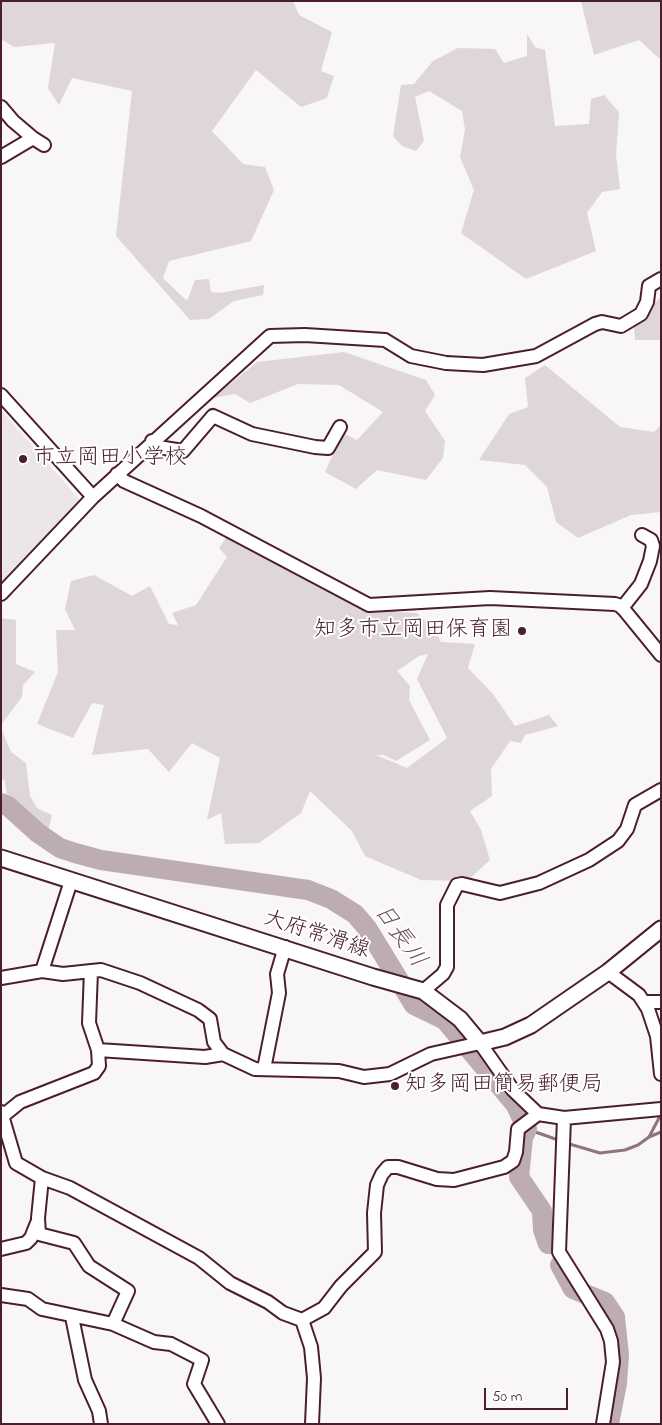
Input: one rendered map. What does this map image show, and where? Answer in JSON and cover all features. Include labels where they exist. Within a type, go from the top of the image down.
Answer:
[{"type":"main road","name":"大府常滑線","points":[[1,858],[373,977],[423,991],[460,1019],[472,1045]]},
{"type":"main road","points":[[472,1045],[505,1037],[532,1025],[608,972],[661,929]]},
{"type":"street","points":[[1,107],[13,121],[38,141],[1,157]]},
{"type":"street","points":[[1,594],[93,496],[270,336],[298,334],[384,340],[410,356],[446,362],[483,365],[536,356],[602,322],[621,326],[641,314],[647,302],[649,286],[661,279]]},
{"type":"street","points":[[1,395],[93,496]]},
{"type":"street","points":[[152,441],[158,447],[184,451],[213,416],[252,434],[315,447],[328,448],[340,427]]},
{"type":"street","points":[[117,474],[124,481],[201,516],[369,604],[384,606],[490,598],[615,604],[622,608],[661,655]]},
{"type":"street","points":[[622,608],[641,584],[650,561],[653,546],[651,540],[642,535]]},
{"type":"street","points":[[423,991],[443,974],[447,966],[447,904],[457,885],[462,884],[500,893],[539,883],[589,860],[618,841],[627,829],[635,805],[647,796],[661,790]]},
{"type":"street","points":[[42,970],[71,880]]},
{"type":"street","points":[[264,1069],[279,993],[277,974],[285,948]]},
{"type":"street","points":[[1,978],[42,970],[63,974],[101,970],[140,983],[198,1010],[210,1019],[214,1042],[222,1054],[255,1069],[339,1071],[364,1077],[390,1074],[432,1054],[472,1045],[513,1090],[528,1121],[512,1161],[504,1167],[454,1180],[437,1179],[398,1167],[388,1167],[377,1185],[374,1213],[375,1252],[341,1286],[329,1303],[302,1320]]},
{"type":"street","points":[[91,971],[89,1023],[98,1050],[99,1066],[94,1073],[20,1102],[2,1114],[16,1163],[42,1178],[70,1188],[199,1258],[230,1283],[268,1302],[283,1313],[302,1320]]},
{"type":"street","points":[[608,972],[639,995],[644,1002],[657,1036],[661,1074]]},
{"type":"street","points":[[644,1002],[661,1002]]},
{"type":"street","points":[[98,1050],[205,1057],[222,1054]]},
{"type":"street","points":[[528,1121],[661,1109]]},
{"type":"street","points":[[564,1118],[559,1252],[597,1312],[611,1341],[612,1362],[603,1424]]},
{"type":"street","points":[[1,1249],[26,1243],[35,1231],[42,1178]]},
{"type":"street","points":[[38,1218],[41,1236],[60,1238],[74,1243],[89,1266],[128,1291],[113,1324]]},
{"type":"street","points":[[1,1295],[28,1298],[42,1309],[72,1317],[113,1324],[154,1342],[171,1344],[202,1360],[194,1384],[218,1424]]},
{"type":"street","points":[[72,1317],[85,1380],[99,1411],[101,1424]]},
{"type":"street","points":[[302,1320],[311,1347],[314,1378],[312,1424]]},
{"type":"shaded area","points":[[1,1],[293,1],[299,15],[332,32],[321,71],[334,76],[327,98],[301,107],[256,70],[212,131],[243,164],[265,167],[274,190],[251,241],[169,261],[163,278],[187,301],[195,280],[209,279],[211,292],[220,293],[264,285],[263,295],[234,301],[209,319],[190,320],[116,236],[132,91],[72,78],[59,105],[48,88],[55,43],[14,47],[1,39]]},
{"type":"shaded area","points":[[581,1],[661,1],[661,60],[639,40],[594,55]]},
{"type":"shaded area","points":[[527,34],[535,47],[545,50],[555,126],[589,124],[591,99],[604,95],[619,112],[616,155],[620,189],[602,192],[587,213],[596,251],[526,279],[461,233],[474,190],[460,157],[465,130],[462,111],[429,91],[415,97],[424,141],[416,151],[402,146],[393,136],[401,85],[414,84],[433,61],[458,48],[495,49],[504,63],[527,56]]},
{"type":"shaded area","points":[[661,296],[661,340],[635,340],[634,328]]},
{"type":"shaded area","points":[[344,352],[426,380],[435,395],[425,411],[445,441],[443,458],[426,480],[377,470],[356,489],[325,472],[343,433],[357,440],[383,412],[339,385],[298,384],[250,403],[235,394],[213,398],[257,362]]},
{"type":"shaded area","points":[[545,365],[620,427],[654,432],[661,425],[661,512],[631,515],[578,538],[556,522],[547,487],[525,465],[479,460],[509,414],[528,407],[525,378]]},
{"type":"shaded area","name":"市立岡田小学校","points":[[1,410],[79,499],[78,507],[1,586]]},
{"type":"shaded area","points":[[228,535],[362,607],[417,613],[435,630],[441,642],[475,644],[468,668],[493,694],[515,726],[549,715],[558,726],[525,735],[521,743],[510,741],[491,769],[492,796],[470,811],[481,830],[490,860],[467,881],[421,880],[365,856],[352,831],[310,791],[301,813],[259,843],[225,844],[221,813],[207,820],[220,758],[192,743],[169,772],[148,749],[92,755],[104,705],[92,703],[73,738],[37,724],[58,672],[56,630],[75,630],[65,609],[71,581],[94,575],[132,596],[150,586],[169,624],[178,625],[172,613],[196,605],[227,557],[219,548]],"holes":[[[428,654],[417,679],[447,738],[407,768],[376,755],[384,755],[396,761],[430,740],[409,700],[410,686],[397,671],[419,656]]]},
{"type":"shaded area","points":[[1,618],[16,620],[16,664],[35,672],[23,685],[22,697],[1,725]]},
{"type":"shaded area","points":[[1,728],[11,752],[26,763],[30,796],[37,808],[52,815],[49,828],[39,831],[28,820],[27,810],[7,798],[5,781],[1,778]]},
{"type":"waterway","name":"日長川","points":[[1,803],[8,806],[38,833],[60,848],[75,853],[101,860],[308,890],[331,899],[355,914],[367,928],[414,1005],[445,1020],[515,1104],[527,1129],[523,1138],[519,1177],[542,1211],[543,1230],[548,1244]]},
{"type":"waterway","points":[[566,1143],[600,1153],[625,1150],[638,1145],[649,1137],[659,1118]]},
{"type":"waterway","points":[[527,1129],[561,1141]]},
{"type":"waterway","points":[[649,1137],[661,1132]]},
{"type":"waterway","name":"日長川","points":[[560,1265],[573,1289],[605,1302],[615,1317],[619,1355],[617,1383],[609,1424]]},
{"type":"place","name":"市立岡田小学校","points":[[23,459]]},
{"type":"place","name":"知多市立岡田保育園","points":[[522,631]]},
{"type":"place","name":"知多岡田簡易郵便局","points":[[395,1086]]}]
